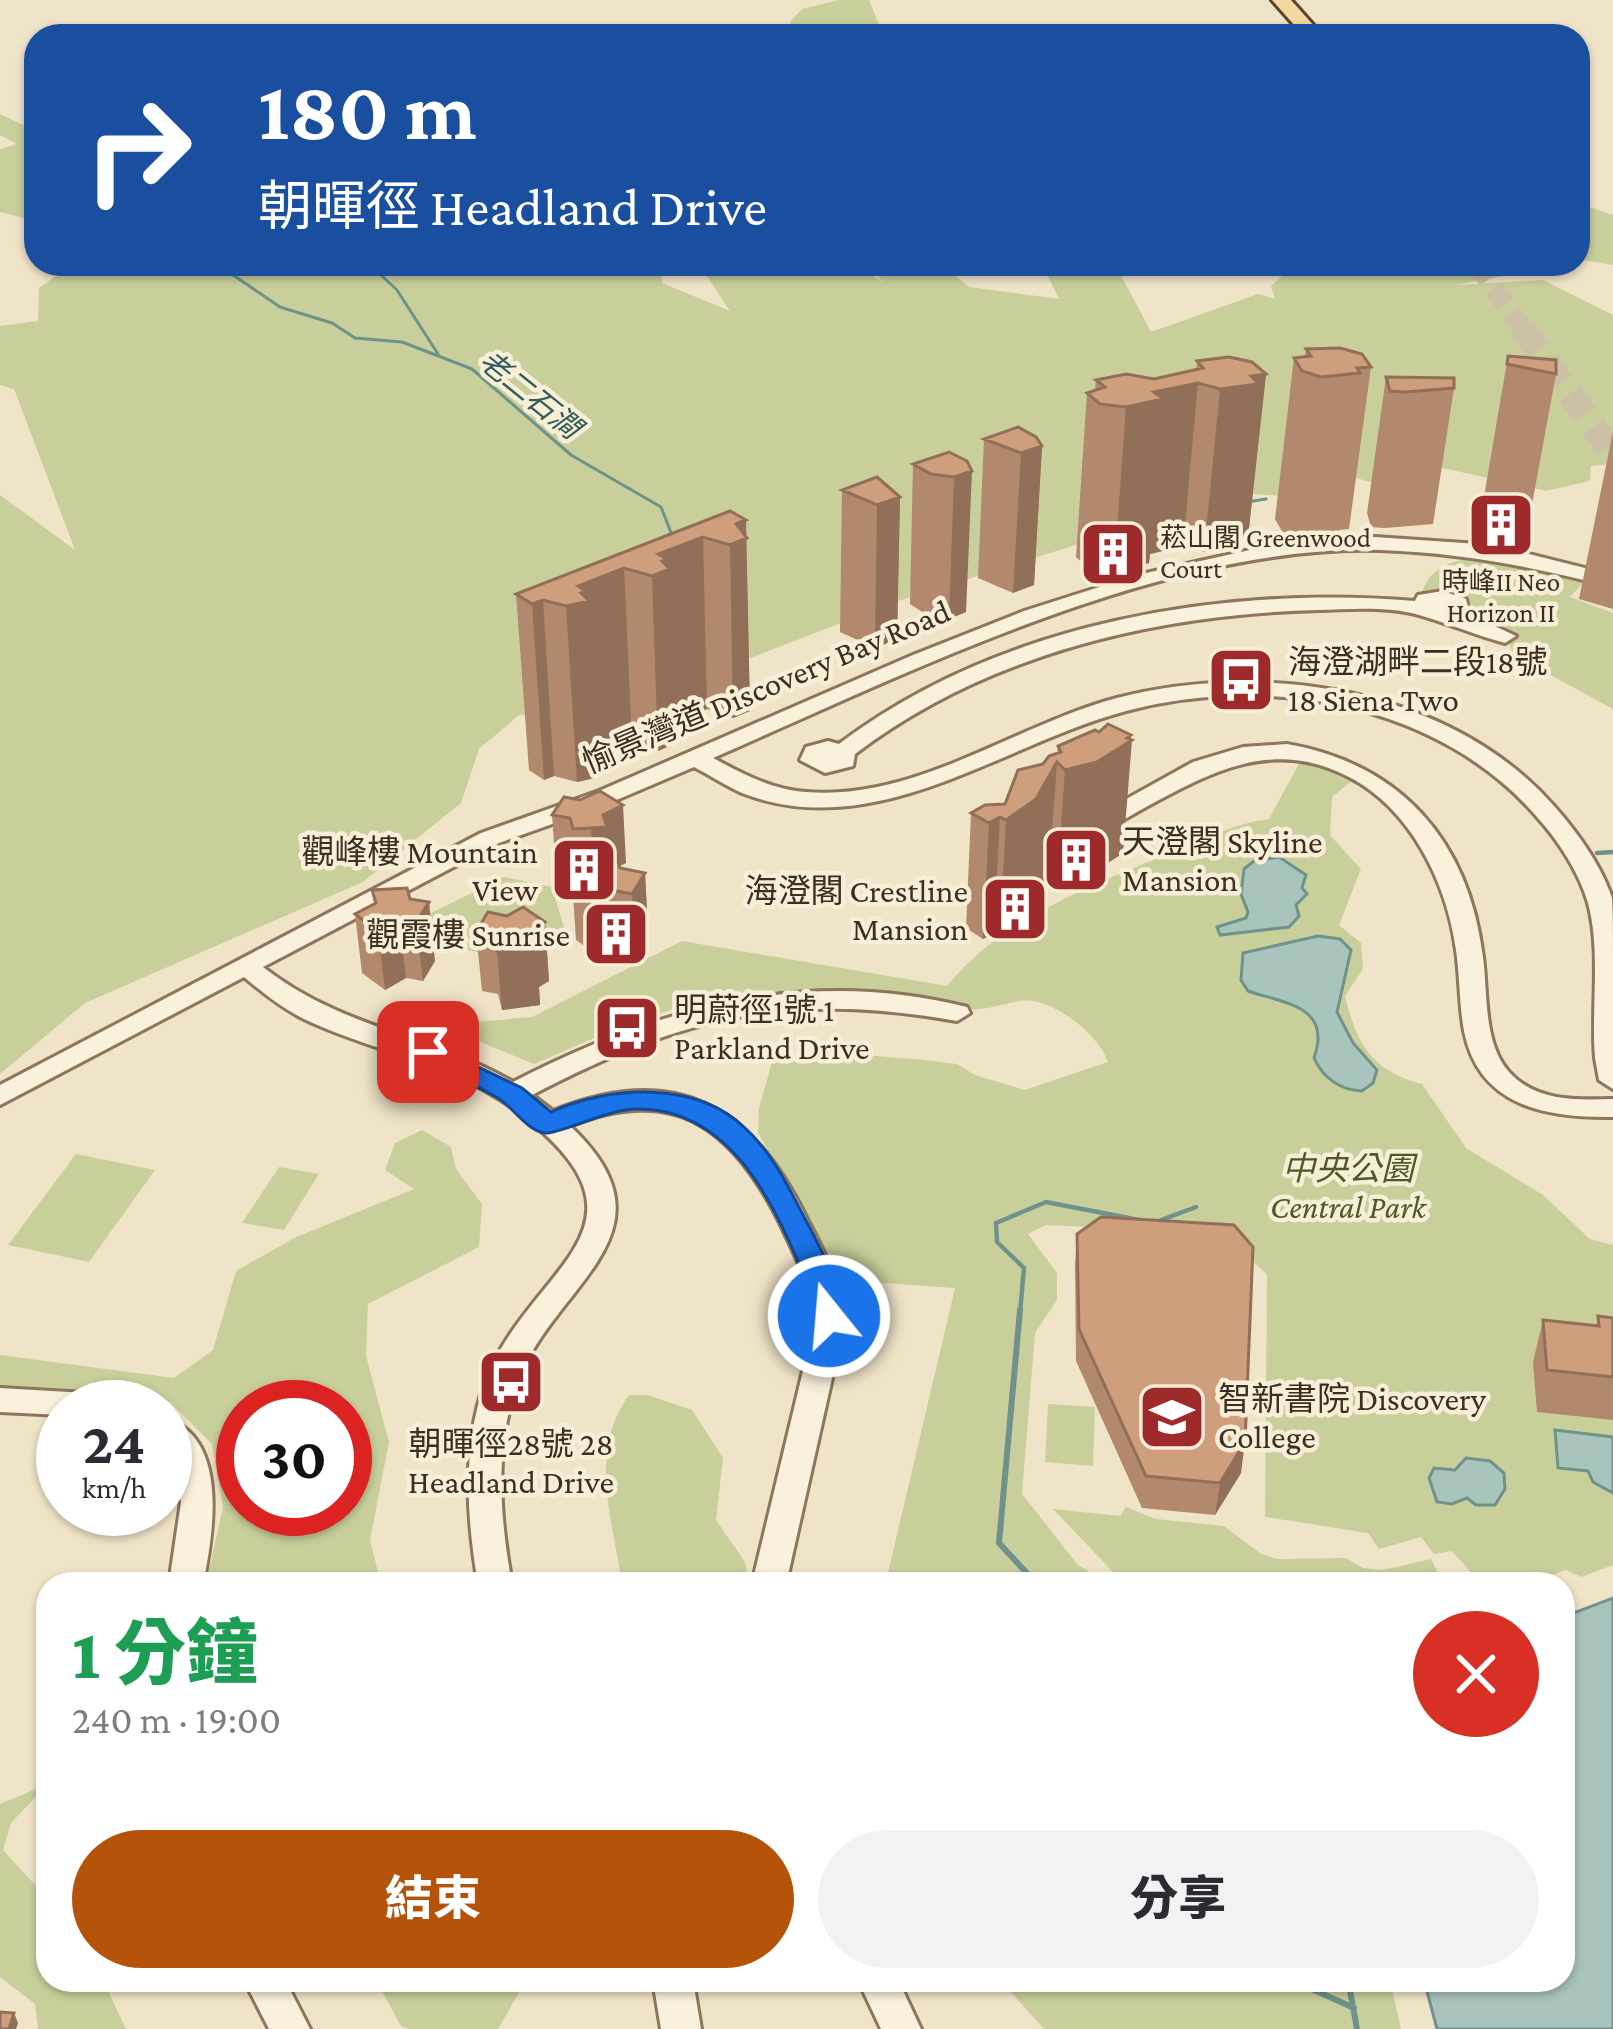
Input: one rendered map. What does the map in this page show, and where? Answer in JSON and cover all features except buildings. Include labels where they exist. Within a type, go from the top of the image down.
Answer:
[{"type":"main road","points":[[1281,0],[1303,24]]},
{"type":"street","name":"愉景灣道 Discovery Bay Road","points":[[0,1096],[494,836],[695,758],[859,684],[1073,598],[1232,560],[1364,546],[1477,549],[1531,556],[1613,581]]},
{"type":"street","points":[[843,752],[902,709],[1040,651],[1162,620],[1304,600],[1422,608],[1426,600],[1449,599],[1460,608],[1454,616],[1504,636]]},
{"type":"street","points":[[859,684],[902,709]]},
{"type":"street","points":[[695,758],[736,784],[777,796],[833,801],[909,788],[1101,711],[1199,690],[1327,696],[1430,725],[1484,752],[1529,788],[1552,813],[1585,865],[1600,901],[1612,961],[1608,1054],[1613,1080]]},
{"type":"street","points":[[1077,830],[1117,813],[1185,772],[1242,754],[1307,754],[1367,774],[1404,807],[1444,866],[1467,934],[1479,1035],[1492,1071],[1509,1087],[1546,1105],[1613,1108]]},
{"type":"street","points":[[246,966],[317,1015],[428,1052],[512,1094],[593,1169],[603,1192],[605,1216],[592,1254],[511,1358],[497,1398],[486,1495],[494,1572]]},
{"type":"street","points":[[512,1094],[590,1051],[672,1020],[726,1006],[857,999],[957,1013]]},
{"type":"street","points":[[548,1124],[587,1106],[622,1100],[665,1102],[710,1117],[741,1137],[755,1154],[820,1274],[829,1305],[828,1329],[773,1572]]},
{"type":"street","points":[[0,1400],[36,1402]]},
{"type":"street","points":[[188,1572],[199,1520],[199,1487],[192,1467]]},
{"type":"street","points":[[270,1992],[290,2029]]},
{"type":"street","points":[[675,1992],[681,2029]]},
{"type":"street","points":[[884,1992],[901,2029]]},
{"type":"green space","points":[[838,0],[869,0],[879,24],[791,24],[802,9]]},
{"type":"green space","points":[[0,114],[24,125],[24,218],[0,212],[0,149],[17,144],[0,135]]},
{"type":"green space","points":[[1590,207],[1613,215],[1613,265],[1590,261]]},
{"type":"green space","points":[[56,276],[661,276],[662,283],[730,311],[707,276],[873,276],[883,282],[878,276],[956,276],[969,287],[1059,299],[1048,276],[1121,276],[1151,332],[1258,294],[1275,299],[1271,286],[1282,276],[1504,276],[1456,285],[1543,280],[1613,315],[1613,464],[1591,466],[1590,481],[1546,491],[1420,463],[1396,489],[1338,473],[1312,498],[1241,493],[898,601],[616,710],[519,715],[479,749],[461,803],[363,882],[85,1003],[0,1074],[0,495],[75,550],[14,389],[0,385],[0,326],[38,321],[39,288]]},
{"type":"green space","points":[[1489,557],[1584,582],[1570,597],[1613,613],[1613,709],[1512,654],[1507,632],[1466,615],[1468,603],[1422,592],[1440,568]]},
{"type":"green space","name":"中央公園 Central Park","points":[[1301,760],[1357,777],[1332,797],[1330,835],[1361,869],[1339,925],[1361,943],[1363,969],[1345,996],[1361,1042],[1391,1072],[1422,1084],[1466,1148],[1543,1195],[1590,1239],[1613,1245],[1613,1565],[1581,1577],[1566,1570],[1470,1572],[1452,1551],[1434,1554],[1421,1537],[1379,1549],[1368,1533],[1265,1517],[1267,1274],[1220,1233],[1046,1225],[1028,1234],[1057,1273],[1057,1300],[1035,1333],[1022,1494],[1078,1565],[1090,1572],[888,1572],[955,1288],[843,1280],[758,1133],[759,1108],[772,1062],[818,1051],[924,1060],[957,1064],[975,1075],[1025,1090],[1108,1062],[1097,1042],[1067,1016],[1033,1001],[978,1009],[823,994],[763,994],[682,1007],[534,1064],[439,1025],[532,1017],[682,941],[947,986],[993,942],[1047,908],[1216,834],[1269,819]]},
{"type":"green space","points":[[504,877],[552,887],[564,927],[507,957],[438,945],[409,924]]},
{"type":"green space","points":[[422,1130],[451,1147],[456,1169],[482,1204],[479,1247],[368,1304],[366,1356],[389,1442],[372,1530],[372,1380],[216,1380],[216,1467],[212,1444],[192,1424],[192,1380],[36,1380],[36,1389],[0,1387],[0,1355],[174,1378],[213,1350],[236,1271],[294,1238],[414,1189],[385,1170],[395,1143]]},
{"type":"green space","points":[[76,1154],[155,1170],[89,1262],[8,1245]]},
{"type":"green space","points":[[279,1167],[319,1174],[284,1230],[242,1223]]},
{"type":"green space","points":[[629,1395],[648,1395],[692,1410],[723,1458],[716,1520],[747,1572],[620,1572],[606,1480],[606,1458],[617,1416]]},
{"type":"green space","points":[[1048,1404],[1095,1407],[1093,1466],[1045,1462]]},
{"type":"green space","points":[[1126,1507],[1156,1519],[1224,1526],[1261,1554],[1277,1559],[1346,1558],[1363,1568],[1383,1570],[1431,1559],[1438,1572],[1113,1572],[1053,1509],[1120,1516]]},
{"type":"green space","points":[[217,1536],[371,1536],[378,1572],[209,1572]]},
{"type":"green space","points":[[36,1789],[36,1797],[11,1823],[3,1850],[36,1886],[36,1992],[109,1992],[126,2029],[38,2029],[35,2004],[0,1977],[0,1804]]},
{"type":"green space","points":[[383,1992],[519,1992],[498,2029],[401,2026]]},
{"type":"green space","points":[[1011,1992],[1393,1992],[1401,2029],[1044,2029]]},
{"type":"water","points":[[1279,857],[1306,875],[1302,888],[1307,894],[1296,905],[1299,916],[1289,927],[1220,935],[1217,927],[1246,918],[1241,894],[1244,869],[1254,861]]},
{"type":"water","points":[[1318,936],[1340,939],[1351,950],[1337,1012],[1353,1043],[1377,1070],[1373,1083],[1362,1091],[1340,1085],[1318,1065],[1314,1058],[1316,1027],[1310,1017],[1289,1003],[1248,991],[1241,980],[1243,953]]},
{"type":"water","points":[[1555,1430],[1613,1437],[1613,1493],[1593,1482],[1588,1471],[1558,1468]]},
{"type":"water","points":[[1466,1458],[1490,1461],[1504,1473],[1505,1489],[1495,1505],[1476,1505],[1467,1498],[1452,1504],[1437,1502],[1429,1478],[1434,1468],[1455,1470]]},
{"type":"water","points":[[1613,1598],[1613,2029],[1437,2029],[1427,1992],[1575,1992],[1575,1612]]},
{"type":"waterway","name":"老二石澗","points":[[235,276],[280,307],[332,323],[355,338],[402,342],[472,369],[571,455],[661,507],[672,535]]},
{"type":"waterway","points":[[382,276],[397,290],[438,354]]},
{"type":"waterway","points":[[1247,502],[1266,499]]},
{"type":"waterway","points":[[1597,853],[1613,852]]},
{"type":"waterway","points":[[1020,1313],[1024,1268],[997,1242],[996,1223],[1046,1202],[1139,1220]]},
{"type":"waterway","points":[[1156,1222],[1196,1207]]},
{"type":"waterway","points":[[1020,1310],[999,1543],[1026,1572]]},
{"type":"waterway","points":[[1319,1992],[1353,2008]]},
{"type":"waterway","points":[[1350,1992],[1353,2008]]},
{"type":"waterway","points":[[1353,2008],[1357,2029]]},
{"type":"tunnel","points":[[1485,276],[1525,332]]},
{"type":"tunnel","points":[[1523,329],[1613,454]]},
{"type":"place","name":"時峰II Neo Horizon II","points":[[1501,525]]},
{"type":"place","name":"菘山閣 Greenwood Court","points":[[1113,554]]},
{"type":"place","name":"海澄湖畔二段18號 18 Siena Two","points":[[1241,680]]},
{"type":"place","name":"天澄閣 Skyline Mansion","points":[[1076,860]]},
{"type":"place","name":"觀峰樓 Mountain View","points":[[584,870]]},
{"type":"place","name":"海澄閣 Crestline Mansion","points":[[1015,909]]},
{"type":"place","name":"觀霞樓 Sunrise","points":[[616,934]]},
{"type":"place","name":"明蔚徑1號 1 Parkland Drive","points":[[627,1028]]},
{"type":"place","name":"朝暉徑28號 28 Headland Drive","points":[[511,1382]]},
{"type":"place","name":"智新書院 Discovery College","points":[[1172,1417]]},
{"type":"route","points":[[428,1052],[512,1094],[548,1124],[587,1106],[636,1100],[686,1108],[732,1130],[761,1164],[820,1274],[829,1316]]}]
